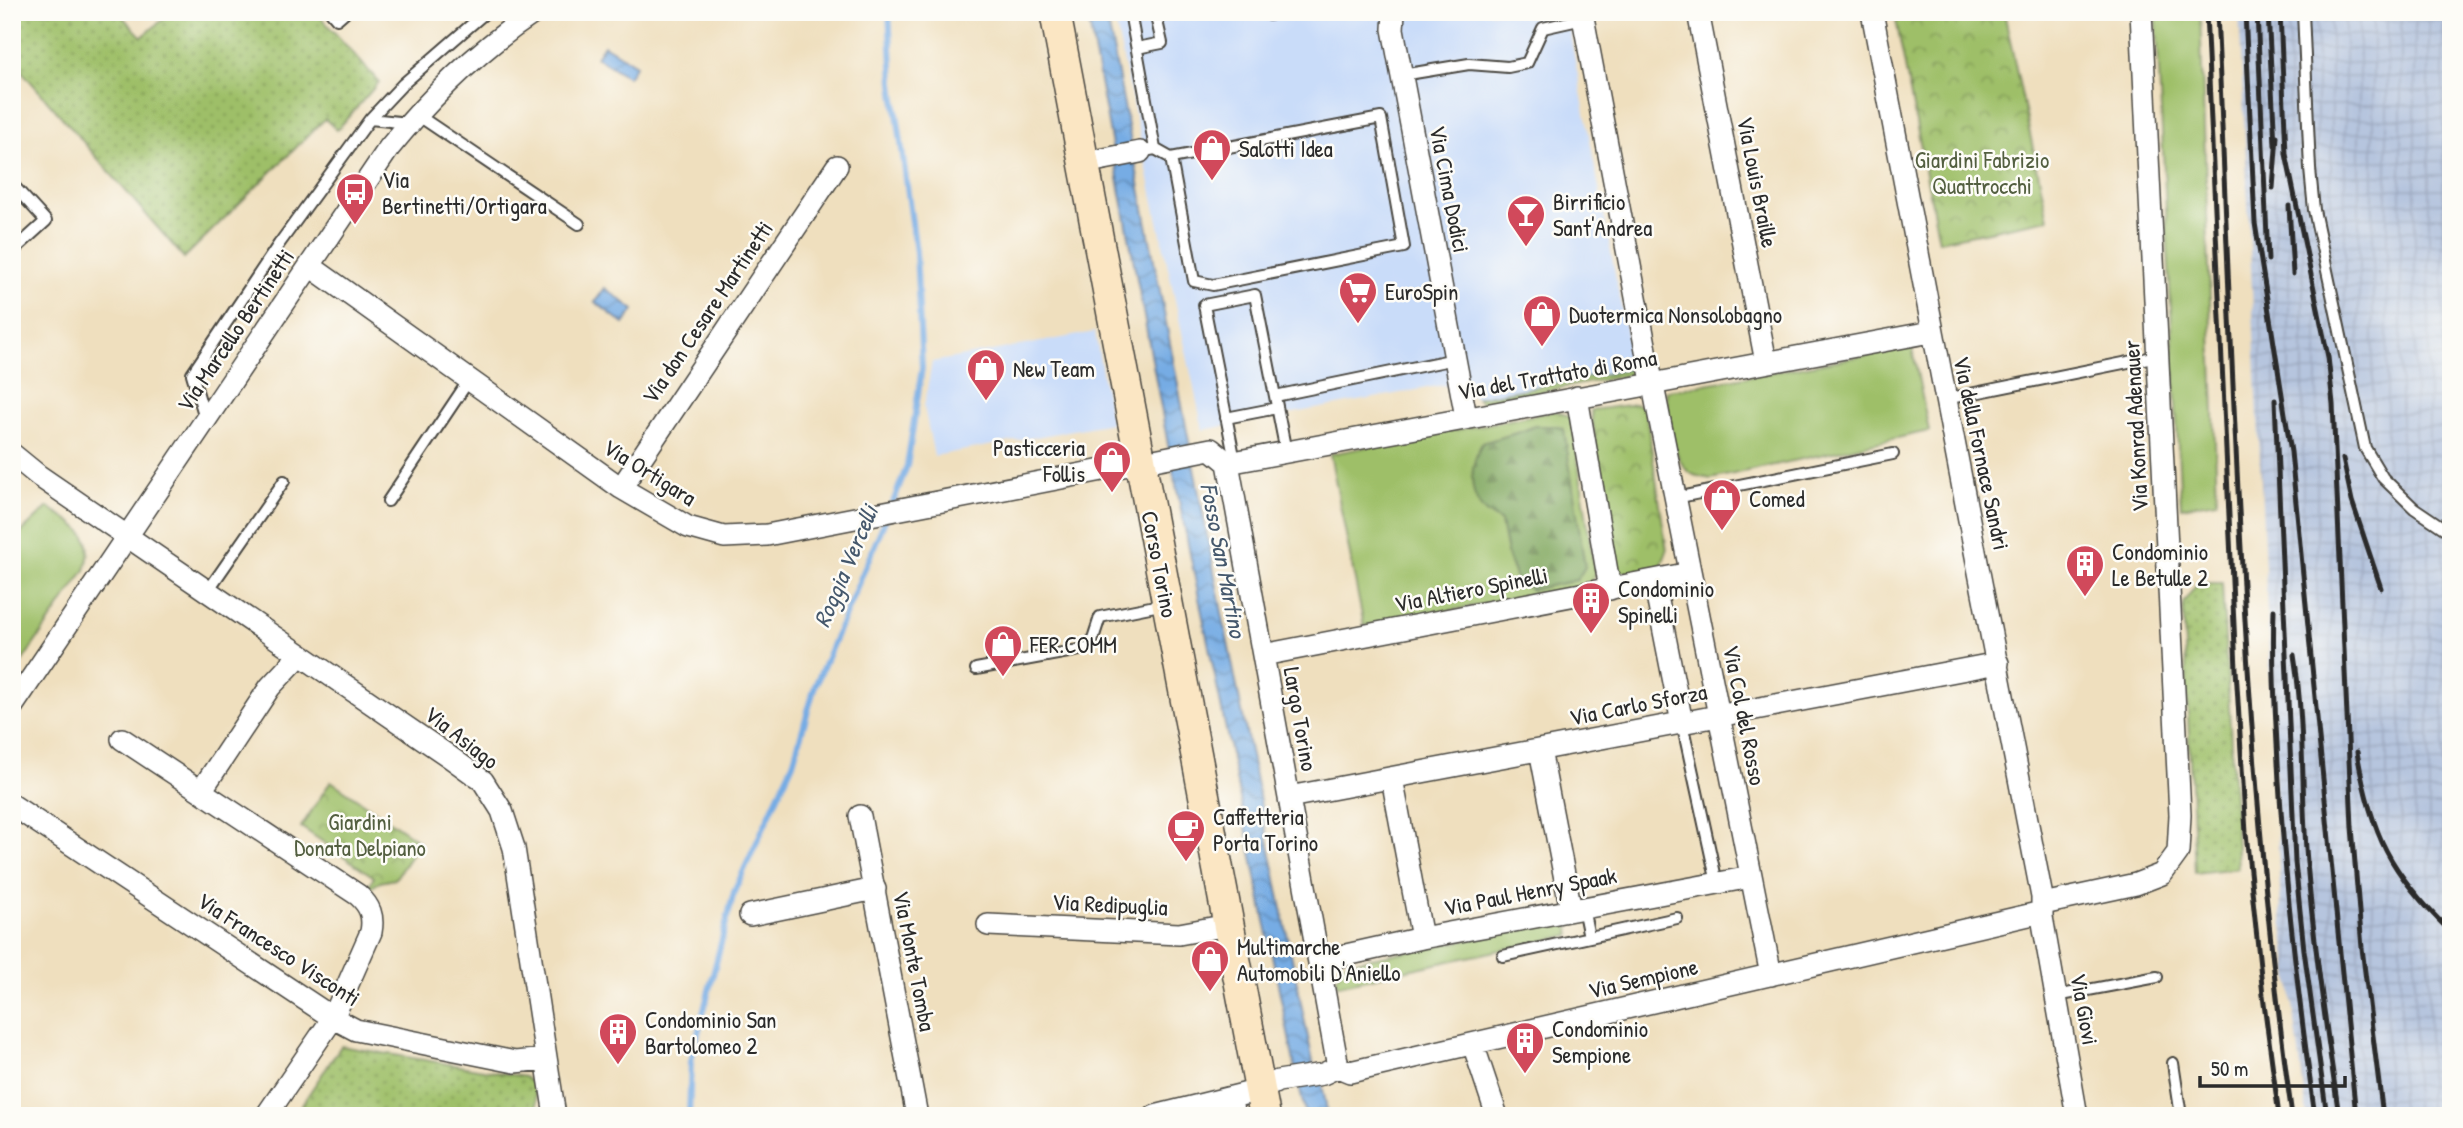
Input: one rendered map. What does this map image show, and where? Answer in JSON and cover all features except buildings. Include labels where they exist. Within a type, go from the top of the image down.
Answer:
[{"type":"main road","name":"Corso Torino","points":[[1055,12],[1095,161],[1151,460],[1168,604],[1228,925],[1250,1104]]},
{"type":"street","name":"Via Marcello Bertinetti","points":[[12,707],[389,148],[413,119],[447,65],[535,12]]},
{"type":"street","name":"Via Cima Dodici","points":[[1394,12],[1393,29],[1455,359],[1467,383],[1466,417]]},
{"type":"street","name":"Via Louis Braille","points":[[1698,12],[1766,362]]},
{"type":"street","name":"Via della Fornace Sandri","points":[[1872,12],[1931,332],[1998,663],[2042,908]]},
{"type":"street","name":"Via Konrad Adenauer","points":[[2141,12],[2180,815],[2178,852],[2162,874]]},
{"type":"street","name":"Via Col del Rosso","points":[[1582,16],[1652,383],[1771,975]]},
{"type":"street","points":[[1095,161],[1147,151]]},
{"type":"street","name":"Via don Cesare Martinetti","points":[[621,488],[837,166]]},
{"type":"street","name":"Via Ortigara","points":[[310,266],[621,488],[688,527],[724,537],[767,535],[1211,449],[1231,462]]},
{"type":"street","name":"Via del Trattato di Roma","points":[[1231,462],[1931,332]]},
{"type":"street","points":[[1577,397],[1609,589]]},
{"type":"street","name":"Via Asiago","points":[[12,454],[39,476],[482,782],[502,811],[514,848],[555,1116]]},
{"type":"street","name":"Largo Torino","points":[[1231,462],[1319,961],[1331,1070]]},
{"type":"street","name":"Via Altiero Spinelli","points":[[1263,655],[1690,573]]},
{"type":"street","points":[[1654,580],[1682,723]]},
{"type":"street","points":[[201,791],[270,687],[300,655]]},
{"type":"street","name":"Via Carlo Sforza","points":[[1289,797],[1998,663]]},
{"type":"street","points":[[122,739],[368,904],[373,919],[371,932],[333,1018],[266,1116]]},
{"type":"street","points":[[1540,750],[1577,909]]},
{"type":"street","points":[[1392,778],[1422,938]]},
{"type":"street","name":"Via Francesco Visconti","points":[[12,805],[333,1018],[356,1030],[515,1062],[546,1059]]},
{"type":"street","name":"Via Monte Tomba","points":[[860,816],[917,1116]]},
{"type":"street","name":"Via Sempione","points":[[1155,1116],[1250,1104],[1278,1081],[1331,1070],[1350,1072],[1771,975],[2136,884],[2162,874]]},
{"type":"street","name":"Via Paul Henry Spaak","points":[[1319,961],[1422,938],[1751,877]]},
{"type":"street","points":[[750,915],[875,889]]},
{"type":"street","name":"Via Giovi","points":[[2042,908],[2077,1116]]},
{"type":"street","name":"Via Redipuglia","points":[[988,925],[1179,934],[1228,925]]},
{"type":"street","points":[[1473,1044],[1497,1116]]},
{"type":"lane","points":[[331,12],[337,19],[345,12]]},
{"type":"lane","points":[[206,421],[192,374],[279,244],[370,119],[403,85],[447,65],[486,12]]},
{"type":"lane","points":[[1130,12],[1137,48],[1147,151],[1171,158],[1381,118],[1404,247],[1213,285],[1194,281],[1171,158]]},
{"type":"lane","points":[[1137,48],[1162,43],[1155,12]]},
{"type":"lane","points":[[1268,12],[1269,15],[1283,12]]},
{"type":"lane","points":[[2303,12],[2314,210],[2365,448],[2383,478],[2414,508],[2451,533]]},
{"type":"lane","points":[[1402,75],[1469,64],[1508,67],[1527,63],[1543,28],[1582,16]]},
{"type":"lane","points":[[370,119],[413,119],[579,224]]},
{"type":"lane","points":[[12,184],[46,221],[12,252]]},
{"type":"lane","points":[[1231,462],[1226,418],[1204,304],[1255,295],[1286,452]]},
{"type":"lane","points":[[1945,399],[2158,356]]},
{"type":"lane","points":[[1275,396],[1455,359]]},
{"type":"lane","points":[[387,501],[469,380]]},
{"type":"lane","points":[[1226,418],[1277,408]]},
{"type":"lane","points":[[1675,498],[1893,454]]},
{"type":"lane","points":[[207,592],[284,481]]},
{"type":"lane","points":[[976,669],[1090,648],[1100,617],[1168,604]]},
{"type":"lane","points":[[1682,723],[1717,883]]},
{"type":"lane","points":[[1577,909],[1589,937]]},
{"type":"lane","points":[[1503,956],[1677,918]]},
{"type":"lane","points":[[2056,996],[2157,977]]},
{"type":"lane","points":[[2173,1063],[2181,1116]]},
{"type":"shaded area","points":[[1113,12],[1566,12],[1633,369],[1477,398],[1443,385],[1203,430]]},
{"type":"shaded area","points":[[2239,12],[2451,12],[2451,1116],[2307,1116],[2281,911]]},
{"type":"shaded area","points":[[1095,332],[1111,423],[934,456],[924,407],[932,362]]},
{"type":"green space","points":[[16,12],[118,12],[142,37],[172,12],[316,12],[379,82],[337,130],[325,119],[184,258],[12,60],[12,15]]},
{"type":"green space","name":"Giardini Fabrizio Quattrocchi","points":[[1933,12],[2004,12],[2048,219],[1939,241],[1896,20]]},
{"type":"green space","points":[[2156,12],[2200,12],[2217,501],[2181,507]]},
{"type":"green space","points":[[1912,347],[1929,431],[1711,479],[1694,475],[1680,461],[1672,437],[1666,391]]},
{"type":"green space","points":[[1633,369],[1634,374],[1481,403],[1477,398]]},
{"type":"green space","points":[[1636,404],[1645,407],[1667,551],[1660,569],[1632,573],[1619,572],[1612,558],[1591,410]]},
{"type":"green space","points":[[1555,411],[1569,416],[1573,427],[1595,574],[1590,585],[1364,626],[1330,454]],"holes":[[[1535,426],[1577,580],[1557,583],[1508,558],[1501,522],[1498,438],[1516,435]]]},
{"type":"green space","points":[[1535,426],[1564,429],[1585,567],[1577,580],[1531,590],[1517,581],[1508,558],[1501,522],[1482,509],[1474,493],[1472,476],[1482,443]]},
{"type":"green space","points":[[48,507],[82,531],[88,547],[88,557],[85,570],[12,676],[12,541]]},
{"type":"green space","points":[[2198,583],[2222,583],[2238,868],[2195,873],[2183,603]]},
{"type":"green space","name":"Giardini Donata Delpiano","points":[[331,781],[420,842],[395,879],[368,887],[374,877],[301,827]]},
{"type":"green space","points":[[1568,921],[1571,935],[1338,985],[1336,979],[1345,963]]},
{"type":"green space","points":[[341,1046],[525,1077],[534,1085],[538,1116],[294,1116]]},
{"type":"water","points":[[1087,12],[1106,12],[1224,623],[1314,1067],[1321,1078],[1328,1116],[1306,1116],[1298,1082],[1172,466]]},
{"type":"water","points":[[604,45],[636,65],[628,77],[596,57]]},
{"type":"water","points":[[605,288],[634,310],[624,324],[595,302]]},
{"type":"waterway","name":"Roggia Vercelli","points":[[889,12],[893,84],[916,252],[922,368],[907,466],[892,505]]},
{"type":"waterway","name":"Roggia Vercelli","points":[[689,1116],[691,1061],[734,892],[793,763],[815,686],[886,518]]},
{"type":"railway","points":[[2206,12],[2246,833],[2279,1116]]},
{"type":"railway","points":[[2217,12],[2250,703],[2275,979],[2292,1116]]},
{"type":"railway","points":[[2245,12],[2255,223],[2291,452],[2356,1116]]},
{"type":"railway","points":[[2257,12],[2268,260]]},
{"type":"railway","points":[[2268,12],[2275,145]]},
{"type":"railway","points":[[2280,12],[2286,154],[2328,357],[2333,404],[2352,827],[2362,948],[2383,1116]]},
{"type":"railway","points":[[2273,188],[2277,136]]},
{"type":"railway","points":[[2289,206],[2293,274]]},
{"type":"railway","points":[[2275,400],[2295,862],[2327,1116]]},
{"type":"railway","points":[[2343,459],[2352,501],[2381,588]]},
{"type":"railway","points":[[2274,610],[2275,695],[2282,823],[2315,1116]]},
{"type":"railway","points":[[2294,655],[2300,706],[2310,894],[2339,1116]]},
{"type":"railway","points":[[2357,752],[2369,807],[2386,851],[2413,891],[2451,932]]},
{"type":"place","name":"Salotti Idea","points":[[1212,182]]},
{"type":"place","name":"Via Bertinetti/Ortigara","points":[[355,226]]},
{"type":"place","name":"Birrificio Sant'Andrea","points":[[1526,248]]},
{"type":"place","name":"EuroSpin","points":[[1358,325]]},
{"type":"place","name":"Duotermica Nonsolobagno","points":[[1542,348]]},
{"type":"place","name":"New Team","points":[[986,402]]},
{"type":"place","name":"Pasticceria Follis","points":[[1112,494]]},
{"type":"place","name":"Comed","points":[[1722,532]]},
{"type":"place","name":"Condominio Le Betulle 2","points":[[2085,598]]},
{"type":"place","name":"Condominio Spinelli","points":[[1591,635]]},
{"type":"place","name":"FER.COMM","points":[[1003,678]]},
{"type":"place","name":"Caffetteria Porta Torino","points":[[1186,863]]},
{"type":"place","name":"Multimarche Automobili D'Aniello","points":[[1210,993]]},
{"type":"place","name":"Condominio San Bartolomeo 2","points":[[618,1066]]},
{"type":"place","name":"Condominio Sempione","points":[[1525,1075]]},
{"type":"water label","name":"Fosso San Martino","points":[[1224,560]]}]
